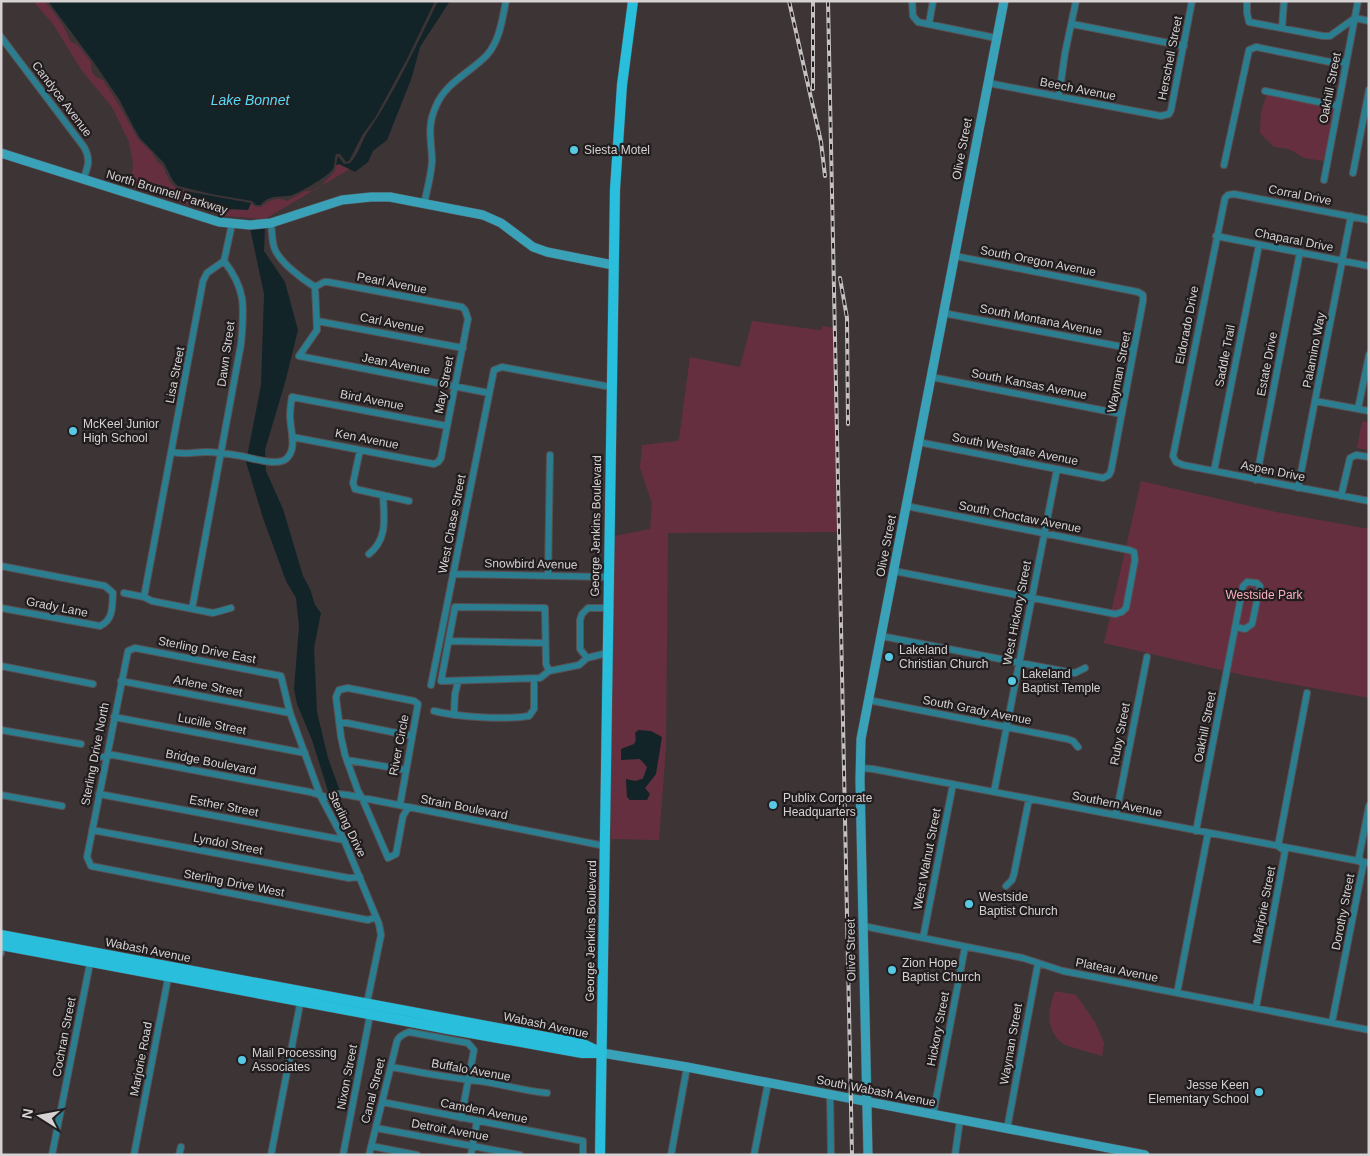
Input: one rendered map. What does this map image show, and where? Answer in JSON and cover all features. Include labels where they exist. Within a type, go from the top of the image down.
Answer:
[{"type":"main road","name":"George Jenkins Boulevard","points":[[600,1155],[615,189],[624,62],[633,1]]},
{"type":"main road","name":"Olive Street","points":[[868,1155],[860,768],[862,739],[1004,1]]},
{"type":"main road","name":"North Brunnell Parkway","points":[[1,153],[194,216],[232,224],[270,223],[342,200],[390,197],[483,215],[501,223],[533,246],[547,252],[613,265]]},
{"type":"main road","name":"Wabash Avenue","points":[[2,943],[91,957],[302,996],[367,1003],[449,1024],[582,1053],[602,1053]]},
{"type":"main road","name":"Wabash Avenue","points":[[302,996],[370,1015],[449,1024]]},
{"type":"main road","name":"South Wabash Avenue","points":[[602,1053],[687,1067],[1145,1155]]},
{"type":"street","points":[[424,204],[432,160],[430,129],[436,104],[444,91],[488,54],[500,28],[506,1]]},
{"type":"street","points":[[912,1],[913,16],[918,22],[996,38]]},
{"type":"street","points":[[928,24],[933,1]]},
{"type":"street","points":[[1059,96],[1065,53],[1076,1]]},
{"type":"street","name":"Herschell Street","points":[[1165,116],[1171,110],[1192,1]]},
{"type":"street","points":[[1247,1],[1249,22],[1327,36],[1334,34],[1355,18],[1369,20]]},
{"type":"street","points":[[1282,28],[1284,1]]},
{"type":"street","name":"Oakhill Street","points":[[1324,180],[1358,1]]},
{"type":"street","points":[[1072,24],[1184,46]]},
{"type":"street","name":"Candyce Avenue","points":[[1,37],[84,146],[88,153],[89,161],[83,180]]},
{"type":"street","points":[[1224,165],[1249,50],[1256,47],[1335,64],[1346,62]]},
{"type":"street","name":"Beech Avenue","points":[[988,83],[1165,116]]},
{"type":"street","points":[[1353,173],[1369,90]]},
{"type":"street","points":[[1265,91],[1338,106]]},
{"type":"street","name":"Corral Drive","points":[[1228,196],[1234,194],[1369,220]]},
{"type":"street","name":"Eldorado Drive","points":[[1174,461],[1173,456],[1216,236],[1223,202],[1228,196]]},
{"type":"street","name":"Palamino Way","points":[[1298,488],[1351,216]]},
{"type":"street","points":[[270,223],[276,253],[293,270],[315,287],[317,321]]},
{"type":"street","points":[[224,261],[232,224]]},
{"type":"street","name":"Chaparal Drive","points":[[1216,236],[1369,266]]},
{"type":"street","name":"Saddle Trail","points":[[1214,471],[1258,245]]},
{"type":"street","name":"Estate Drive","points":[[1256,480],[1300,252]]},
{"type":"street","name":"South Oregon Avenue","points":[[955,256],[1118,288]]},
{"type":"street","name":"Lisa Street","points":[[144,597],[203,281],[207,273],[224,261]]},
{"type":"street","name":"Dawn Street","points":[[192,609],[239,358],[243,313],[242,299],[238,281],[224,261]]},
{"type":"street","name":"Pearl Avenue","points":[[315,287],[328,282],[462,307],[466,311]]},
{"type":"street","name":"Wayman Street","points":[[1107,476],[1111,471],[1144,298],[1141,293],[1118,288]]},
{"type":"street","name":"May Street","points":[[437,463],[441,458],[463,348],[468,319],[466,311]]},
{"type":"street","name":"South Montana Avenue","points":[[943,313],[1134,349]]},
{"type":"street","name":"Carl Avenue","points":[[317,321],[463,348]]},
{"type":"street","name":"Jean Avenue","points":[[317,321],[316,334],[299,356],[489,393]]},
{"type":"street","points":[[1358,409],[1369,354]]},
{"type":"street","name":"West Chase Street","points":[[431,685],[489,393],[496,369],[502,367],[611,388]]},
{"type":"street","name":"South Kansas Avenue","points":[[931,377],[1122,414]]},
{"type":"street","name":"Bird Avenue","points":[[292,437],[290,414],[292,397],[447,426]]},
{"type":"street","points":[[1315,401],[1369,411]]},
{"type":"street","points":[[172,452],[179,454],[221,453],[282,462],[288,458],[291,451],[292,437]]},
{"type":"street","name":"Ken Avenue","points":[[292,437],[437,463]]},
{"type":"street","name":"South Westgate Avenue","points":[[918,442],[1102,478],[1107,476]]},
{"type":"street","points":[[360,450],[353,485],[356,489],[409,501]]},
{"type":"street","points":[[548,576],[550,455]]},
{"type":"street","points":[[1341,496],[1350,458],[1356,455],[1369,457]]},
{"type":"street","name":"Aspen Drive","points":[[1174,461],[1178,464],[1369,501]]},
{"type":"street","name":"West Hickory Street","points":[[994,792],[1057,469]]},
{"type":"street","points":[[369,554],[377,548],[381,541],[385,519],[383,495]]},
{"type":"street","name":"South Choctaw Avenue","points":[[906,506],[1134,552],[1135,560],[1126,608],[1122,612],[1112,613],[1032,598]]},
{"type":"street","name":"Grady Lane","points":[[1,566],[106,586],[113,593],[111,616],[100,626],[1,608]]},
{"type":"street","points":[[894,571],[1032,598]]},
{"type":"street","name":"Snowbird Avenue","points":[[453,574],[608,577]]},
{"type":"street","name":"Oakhill Street","points":[[1196,830],[1243,586],[1247,582],[1257,583],[1260,586],[1252,624],[1245,629],[1236,628]]},
{"type":"street","points":[[124,594],[212,613],[231,608]]},
{"type":"street","points":[[549,671],[546,664],[545,608],[455,607],[441,681],[534,679],[545,676],[549,671],[580,665],[587,658],[607,653]]},
{"type":"street","points":[[587,658],[580,649],[581,617],[588,608],[608,608]]},
{"type":"street","points":[[881,636],[1068,672],[1076,672],[1084,668]]},
{"type":"street","points":[[449,641],[545,643]]},
{"type":"street","name":"Sterling Drive East","points":[[129,650],[135,648],[282,676],[290,713]]},
{"type":"street","name":"Sterling Drive North","points":[[89,864],[87,857],[92,830],[126,654],[129,650]]},
{"type":"street","name":"Ruby Street","points":[[1116,815],[1147,657]]},
{"type":"street","points":[[1,666],[93,684]]},
{"type":"street","points":[[434,711],[484,716],[529,716],[534,708],[534,679]]},
{"type":"street","name":"Arlene Street","points":[[121,681],[290,713]]},
{"type":"street","points":[[454,713],[458,682]]},
{"type":"street","name":"River Circle","points":[[400,804],[418,708],[416,702],[348,688],[340,690],[337,694],[341,737],[347,760],[358,791],[388,858],[396,854],[403,816],[408,808]]},
{"type":"street","name":"Marjorie Street","points":[[1256,1008],[1286,851],[1278,846],[1307,693]]},
{"type":"street","name":"South Grady Avenue","points":[[868,700],[1067,739],[1073,741],[1078,747]]},
{"type":"street","name":"Sterling Drive","points":[[290,713],[320,795],[344,840],[376,917],[381,935],[367,1003]]},
{"type":"street","name":"Lucille Street","points":[[114,717],[305,753]]},
{"type":"street","points":[[340,724],[347,723],[412,736]]},
{"type":"street","points":[[1,730],[81,744]]},
{"type":"street","points":[[99,757],[107,754]]},
{"type":"street","name":"Bridge Boulevard","points":[[107,754],[320,795]]},
{"type":"street","points":[[347,760],[406,770]]},
{"type":"street","name":"Southern Avenue","points":[[860,768],[1369,863]]},
{"type":"street","name":"West Walnut Street","points":[[923,938],[953,784]]},
{"type":"street","name":"Esther Street","points":[[99,794],[344,840]]},
{"type":"street","name":"Strain Boulevard","points":[[320,795],[326,797],[338,794],[400,804],[408,808],[605,846]]},
{"type":"street","points":[[1,795],[62,806]]},
{"type":"street","points":[[1006,886],[1012,880],[1014,874],[1029,799]]},
{"type":"street","name":"Dorothy Street","points":[[1332,1022],[1363,866],[1358,857],[1369,806]]},
{"type":"street","name":"Lyndol Street","points":[[92,830],[349,878],[360,877]]},
{"type":"street","points":[[1177,993],[1208,833]]},
{"type":"street","name":"Sterling Drive West","points":[[89,864],[94,868],[368,920],[376,917]]},
{"type":"street","name":"Plateau Avenue","points":[[863,926],[1038,963],[1063,971],[1369,1030]]},
{"type":"street","name":"Hickory Street","points":[[933,1115],[966,947]]},
{"type":"street","name":"Cochran Street","points":[[52,1155],[91,957]]},
{"type":"street","name":"Wayman Street","points":[[1007,1129],[1038,963]]},
{"type":"street","name":"Marjorie Road","points":[[134,1155],[169,972]]},
{"type":"street","points":[[270,1155],[302,996]]},
{"type":"street","name":"Nixon Street","points":[[342,1155],[370,1015],[367,1003]]},
{"type":"street","name":"Canal Street","points":[[369,1155],[397,1041],[402,1035],[408,1032],[468,1044],[474,1050],[468,1081]]},
{"type":"street","name":"Buffalo Avenue","points":[[391,1067],[547,1093]]},
{"type":"street","points":[[671,1155],[687,1067]]},
{"type":"street","points":[[461,1118],[468,1081]]},
{"type":"street","points":[[754,1155],[768,1083]]},
{"type":"street","points":[[830,1095],[831,1155]]},
{"type":"street","name":"Camden Avenue","points":[[382,1102],[583,1141],[583,1155]]},
{"type":"street","points":[[956,1155],[960,1120]]},
{"type":"street","points":[[471,1155],[477,1121]]},
{"type":"street","name":"Detroit Avenue","points":[[376,1128],[520,1155]]},
{"type":"street","points":[[371,1146],[417,1155]]},
{"type":"street","points":[[179,1155],[180,1147]]},
{"type":"green space","points":[[33,1],[44,1],[52,10],[70,41],[76,43],[91,62],[92,72],[96,77],[103,80],[138,139],[152,153],[158,163],[162,165],[170,182],[176,188],[185,191],[197,204],[225,209],[248,210],[251,203],[255,207],[261,207],[272,200],[287,201],[305,191],[313,191],[265,219],[225,216],[130,187],[133,164],[129,142],[112,107],[82,71],[53,24]]},
{"type":"green space","points":[[1267,94],[1335,108],[1324,161],[1304,158],[1289,149],[1274,147],[1260,133],[1261,112]]},
{"type":"green space","points":[[339,164],[350,169],[321,186],[335,171],[336,165]]},
{"type":"green space","points":[[752,321],[819,330],[822,329],[822,326],[835,328],[837,532],[668,533],[666,747],[659,840],[611,839],[610,686],[614,536],[650,529],[652,503],[640,468],[642,445],[677,441],[679,439],[690,357],[740,367]],"holes":[[[636,737],[656,774],[645,788],[647,791],[627,797],[626,779],[635,781],[643,778],[647,767],[640,759],[630,758],[630,746],[634,744]]]},
{"type":"green space","points":[[1362,421],[1369,423],[1369,450],[1357,448]]},
{"type":"green space","name":"Westside Park","points":[[1141,481],[1276,512],[1369,529],[1369,698],[1247,676],[1104,643]]},
{"type":"green space","points":[[1055,991],[1076,995],[1095,1022],[1104,1043],[1102,1056],[1068,1046],[1056,1037],[1052,1031],[1049,1018]]},
{"type":"water","name":"Lake Bonnet","points":[[48,1],[435,1],[408,57],[349,161],[346,162],[340,154],[336,154],[333,169],[320,180],[293,195],[267,199],[261,205],[256,205],[252,201],[178,186],[173,181],[164,163],[140,138],[119,99]]},
{"type":"water","points":[[438,1],[450,1],[420,47],[412,77],[387,140],[373,151],[368,162],[355,172],[339,164],[336,165],[338,156],[344,164],[350,163],[355,156],[396,85]]},
{"type":"water","points":[[185,191],[251,203],[248,210],[204,207],[190,198]]},
{"type":"water","points":[[265,227],[264,251],[285,282],[298,330],[265,450],[266,471],[283,509],[303,576],[315,605],[321,613],[314,648],[317,712],[328,758],[340,791],[328,791],[312,740],[297,704],[294,689],[299,626],[296,598],[286,581],[263,518],[246,462],[261,385],[264,294],[250,228]]},
{"type":"water","points":[[638,730],[651,731],[662,737],[656,774],[645,788],[650,794],[647,800],[630,800],[627,797],[626,779],[635,781],[643,779],[647,767],[640,759],[621,760],[621,749],[634,744],[636,741],[635,733]]},
{"type":"railway","points":[[789,1],[821,142],[825,176]]},
{"type":"railway","points":[[813,1],[813,89]]},
{"type":"railway","points":[[828,1],[852,1155]]},
{"type":"railway","points":[[840,278],[847,318],[848,424]]},
{"type":"place","name":"Siesta Motel","points":[[574,150]]},
{"type":"place","name":"McKeel Junior High School","points":[[73,431]]},
{"type":"place","name":"Lakeland Christian Church","points":[[889,657]]},
{"type":"place","name":"Lakeland Baptist Temple","points":[[1012,681]]},
{"type":"place","name":"Publix Corporate Headquarters","points":[[773,805]]},
{"type":"place","name":"Westside Baptist Church","points":[[969,904]]},
{"type":"place","name":"Zion Hope Baptist Church","points":[[892,970]]},
{"type":"place","name":"Mail Processing Associates","points":[[242,1060]]},
{"type":"place","name":"Jesse Keen Elementary School","points":[[1259,1092]]}]
